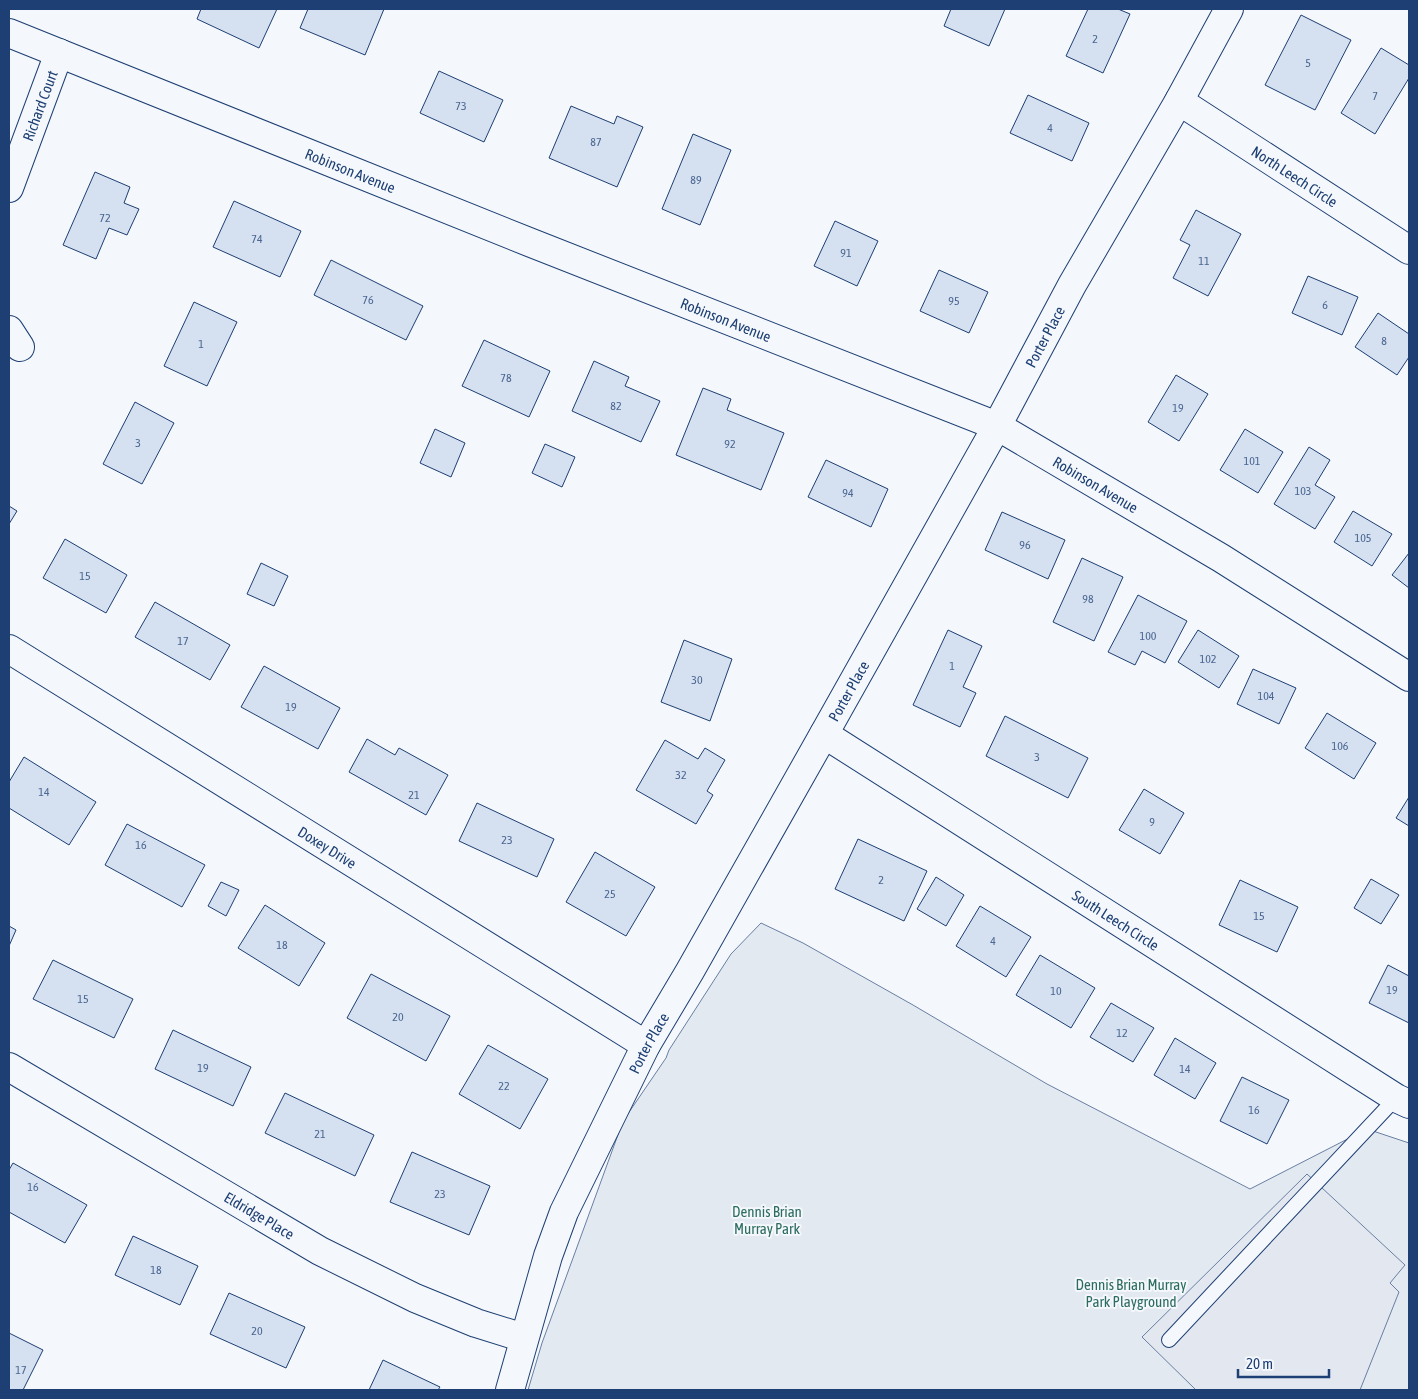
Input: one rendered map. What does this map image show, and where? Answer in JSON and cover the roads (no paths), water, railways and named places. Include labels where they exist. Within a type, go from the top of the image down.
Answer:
[{"type":"street","name":"Porter Place","points":[[510,1390],[548,1256],[564,1212],[646,1044],[690,971],[824,734],[997,426],[1072,285],[1179,101],[1229,9]]},
{"type":"street","name":"Robinson Avenue","points":[[9,33],[529,242],[997,426],[1221,558],[1409,677]]},
{"type":"street","name":"Richard Court","points":[[9,188],[59,53]]},
{"type":"street","name":"North Leech Circle","points":[[1179,101],[1409,250]]},
{"type":"street","name":"Doxey Drive","points":[[9,649],[646,1044]]},
{"type":"street","name":"South Leech Circle","points":[[824,734],[1403,1101]]},
{"type":"street","name":"Eldridge Place","points":[[9,1067],[320,1251],[415,1298],[476,1323],[524,1338]]},
{"type":"lane","points":[[1169,1340],[1403,1101]]},
{"type":"park label","name":"Dennis Brian Murray Park","points":[[767,1220]]},
{"type":"park label","name":"Dennis Brian Murray Park Playground","points":[[1131,1292]]}]
